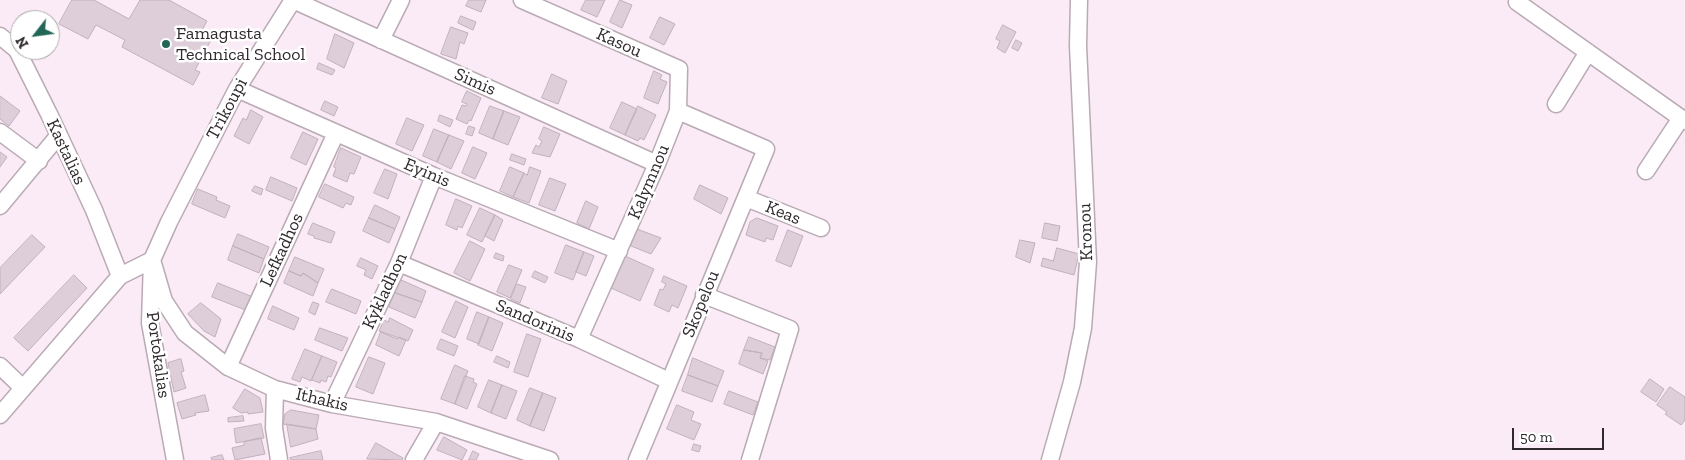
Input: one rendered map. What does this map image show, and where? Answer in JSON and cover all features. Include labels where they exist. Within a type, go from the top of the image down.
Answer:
[{"type":"street","name":"Simis","points":[[293,0],[657,164]]},
{"type":"street","name":"Trikoupi","points":[[169,222],[237,89],[293,0]]},
{"type":"street","points":[[381,40],[401,0]]},
{"type":"street","name":"Kasou","points":[[522,0],[679,69],[678,111]]},
{"type":"street","name":"Kronou","points":[[1050,460],[1072,382],[1083,328],[1088,262],[1078,46],[1079,0]]},
{"type":"street","points":[[1518,0],[1516,2],[1683,120],[1646,172]]},
{"type":"street","name":"Kastalias","points":[[0,36],[17,50],[94,210],[120,276]]},
{"type":"street","points":[[1556,104],[1588,52]]},
{"type":"street","name":"Eyinis","points":[[237,89],[434,176],[619,252]]},
{"type":"street","name":"Skopelou","points":[[637,460],[766,149],[678,111]]},
{"type":"street","name":"Kalymnou","points":[[578,339],[619,252],[678,111]]},
{"type":"street","points":[[0,132],[39,161]]},
{"type":"street","name":"Lefkadhos","points":[[228,367],[336,133]]},
{"type":"street","points":[[0,206],[59,135]]},
{"type":"street","name":"Kykladhon","points":[[332,404],[399,263],[434,176]]},
{"type":"street","name":"Keas","points":[[746,198],[821,228]]},
{"type":"street","name":"Portokalias","points":[[169,222],[152,260],[150,323],[175,460]]},
{"type":"street","points":[[0,415],[120,276],[152,260]]},
{"type":"street","name":"Ithakis","points":[[152,260],[164,300],[185,333],[228,367],[276,389],[332,404],[436,422],[550,460]]},
{"type":"street","name":"Sandorinis","points":[[399,263],[578,339],[669,381]]},
{"type":"street","points":[[704,295],[790,329],[750,460]]},
{"type":"street","points":[[0,366],[23,388]]},
{"type":"street","points":[[276,389],[274,428],[279,460]]},
{"type":"street","points":[[414,460],[436,422]]},
{"type":"building","name":"Famagusta Technical School","points":[[72,0],[94,0],[129,19],[140,0],[169,0],[207,21],[200,34],[211,40],[195,70],[200,72],[193,85],[122,47],[125,40],[96,25],[88,39],[60,25]]},
{"type":"building","points":[[469,0],[486,0],[481,12],[466,6]]},
{"type":"building","points":[[586,0],[605,0],[597,17],[581,10]]},
{"type":"building","points":[[620,0],[632,5],[622,28],[610,22]]},
{"type":"building","points":[[461,16],[476,22],[473,30],[458,23]]},
{"type":"building","points":[[660,17],[675,24],[664,45],[650,38]]},
{"type":"building","points":[[1003,25],[1016,32],[1005,53],[997,48],[1000,41],[996,39]]},
{"type":"building","points":[[451,27],[468,33],[464,44],[460,42],[456,59],[441,54]]},
{"type":"building","points":[[335,34],[354,43],[344,68],[327,59]]},
{"type":"building","points":[[1016,40],[1022,43],[1018,51],[1012,48]]},
{"type":"building","points":[[319,63],[335,70],[332,75],[317,69]]},
{"type":"building","points":[[654,71],[662,75],[660,79],[667,82],[658,104],[644,98]]},
{"type":"building","points":[[552,74],[567,81],[558,104],[542,98]]},
{"type":"building","points":[[467,91],[481,98],[471,121],[469,120],[467,124],[456,119],[462,105],[466,106],[467,104],[462,102]]},
{"type":"building","points":[[0,96],[20,111],[9,126],[0,119]]},
{"type":"building","points":[[325,101],[338,107],[334,116],[321,110]]},
{"type":"building","points":[[622,102],[637,109],[625,135],[610,128]]},
{"type":"building","points":[[490,106],[504,111],[493,139],[479,133]]},
{"type":"building","points":[[638,106],[656,115],[644,140],[640,138],[638,141],[625,135]]},
{"type":"building","points":[[251,110],[263,117],[249,144],[234,136],[243,118],[246,120]]},
{"type":"building","points":[[504,111],[520,117],[508,145],[493,139]]},
{"type":"building","points":[[440,115],[453,120],[450,127],[438,121]]},
{"type":"building","points":[[407,118],[424,125],[412,151],[396,144]]},
{"type":"building","points":[[469,126],[475,128],[472,136],[466,134]]},
{"type":"building","points":[[544,127],[560,134],[550,157],[532,153],[536,145],[539,147],[542,141],[539,139]]},
{"type":"building","points":[[434,129],[449,135],[437,162],[423,156]]},
{"type":"building","points":[[303,132],[318,139],[306,165],[291,158]]},
{"type":"building","points":[[449,135],[464,141],[451,169],[437,162]]},
{"type":"building","points":[[473,147],[487,153],[475,179],[462,173]]},
{"type":"building","points":[[341,148],[361,157],[354,174],[350,173],[347,182],[333,176],[336,168],[334,167]]},
{"type":"building","points":[[0,152],[7,157],[0,167]]},
{"type":"building","points":[[512,154],[526,159],[524,165],[510,160]]},
{"type":"building","points":[[510,167],[524,173],[513,197],[500,191]]},
{"type":"building","points":[[530,167],[541,171],[529,203],[513,197],[524,173],[527,175]]},
{"type":"building","points":[[385,169],[397,174],[388,199],[374,193]]},
{"type":"building","points":[[271,177],[297,188],[292,201],[266,190]]},
{"type":"building","points":[[550,178],[566,184],[555,211],[539,205]]},
{"type":"building","points":[[325,184],[354,197],[351,205],[346,203],[343,208],[319,197]]},
{"type":"building","points":[[700,185],[728,198],[721,214],[694,199]]},
{"type":"building","points":[[255,186],[263,189],[261,195],[252,191]]},
{"type":"building","points":[[198,189],[217,197],[216,200],[230,206],[225,218],[192,204]]},
{"type":"building","points":[[456,199],[472,206],[462,228],[458,226],[457,230],[446,225]]},
{"type":"building","points":[[586,201],[598,207],[589,229],[577,223]]},
{"type":"building","points":[[375,205],[400,217],[395,229],[369,218]]},
{"type":"building","points":[[480,208],[495,215],[482,242],[467,235]]},
{"type":"building","points":[[495,215],[503,220],[494,241],[485,236]]},
{"type":"building","points":[[369,218],[395,229],[389,243],[363,231]]},
{"type":"building","points":[[757,218],[778,226],[773,240],[766,238],[765,242],[746,235],[750,222]]},
{"type":"building","points":[[313,223],[335,232],[331,243],[314,238],[314,236],[308,234]]},
{"type":"building","points":[[1045,223],[1060,226],[1057,241],[1042,238]]},
{"type":"building","points":[[637,229],[661,238],[651,254],[631,246]]},
{"type":"building","points":[[788,230],[803,236],[791,267],[776,261]]},
{"type":"building","points":[[238,234],[269,247],[264,259],[233,246]]},
{"type":"building","points":[[32,235],[45,247],[0,294],[0,268]]},
{"type":"building","points":[[1020,240],[1035,243],[1030,263],[1016,257]]},
{"type":"building","points":[[470,241],[485,249],[470,281],[454,273]]},
{"type":"building","points":[[566,245],[584,252],[573,280],[555,273]]},
{"type":"building","points":[[233,246],[264,259],[259,273],[228,260]]},
{"type":"building","points":[[1057,248],[1079,254],[1074,275],[1041,266],[1043,258],[1053,261]]},
{"type":"building","points":[[584,252],[594,256],[586,276],[576,272]]},
{"type":"building","points":[[496,253],[504,256],[503,261],[494,258]]},
{"type":"building","points":[[625,256],[654,269],[640,301],[611,288]]},
{"type":"building","points":[[295,257],[324,269],[318,283],[303,273],[301,276],[289,271]]},
{"type":"building","points":[[361,258],[378,266],[372,279],[364,275],[366,270],[357,266]]},
{"type":"building","points":[[509,265],[522,270],[510,298],[497,292]]},
{"type":"building","points":[[289,271],[301,276],[303,273],[318,283],[313,296],[284,283]]},
{"type":"building","points":[[535,271],[548,277],[545,283],[532,277]]},
{"type":"building","points":[[74,275],[87,288],[28,351],[14,338]]},
{"type":"building","points":[[664,276],[687,286],[678,308],[672,305],[669,312],[654,305],[660,289],[663,290],[666,284],[662,282]]},
{"type":"building","points":[[399,279],[426,291],[422,302],[393,292]]},
{"type":"building","points":[[218,283],[253,297],[248,311],[212,297]]},
{"type":"building","points":[[517,284],[526,287],[520,303],[511,299]]},
{"type":"building","points":[[332,289],[361,301],[356,314],[326,302]]},
{"type":"building","points":[[395,293],[422,302],[415,318],[389,307]]},
{"type":"building","points":[[456,301],[468,307],[455,338],[442,332]]},
{"type":"building","points":[[313,302],[319,304],[315,315],[309,312]]},
{"type":"building","points":[[201,303],[221,319],[215,337],[204,331],[188,314]]},
{"type":"building","points":[[273,306],[299,318],[294,330],[268,319]]},
{"type":"building","points":[[477,312],[489,317],[479,344],[467,339]]},
{"type":"building","points":[[489,317],[503,323],[492,351],[478,345]]},
{"type":"building","points":[[390,318],[413,330],[408,341],[379,331],[384,320],[388,322]]},
{"type":"building","points":[[320,328],[348,338],[342,351],[315,340]]},
{"type":"building","points":[[381,332],[397,339],[399,337],[406,340],[399,356],[376,345]]},
{"type":"building","points":[[527,334],[541,339],[528,377],[514,372]]},
{"type":"building","points":[[749,337],[775,347],[770,360],[760,358],[762,353],[744,350]]},
{"type":"building","points":[[441,339],[458,346],[454,356],[437,349]]},
{"type":"building","points":[[305,349],[322,356],[311,381],[302,377],[300,382],[292,379]]},
{"type":"building","points":[[744,350],[762,353],[760,358],[768,361],[763,374],[739,364]]},
{"type":"building","points":[[322,356],[337,362],[331,377],[328,376],[326,382],[321,380],[320,383],[312,380]]},
{"type":"building","points":[[497,356],[510,362],[508,368],[494,362]]},
{"type":"building","points":[[369,357],[385,363],[373,394],[356,387]]},
{"type":"building","points":[[693,358],[724,371],[718,386],[688,375]]},
{"type":"building","points":[[181,359],[184,371],[181,372],[186,388],[174,392],[168,363]]},
{"type":"building","points":[[455,365],[468,371],[455,404],[441,399]]},
{"type":"building","points":[[688,375],[718,386],[712,402],[682,391]]},
{"type":"building","points":[[465,376],[474,379],[473,382],[477,384],[467,409],[455,404]]},
{"type":"building","points":[[1650,379],[1664,389],[1656,402],[1641,392]]},
{"type":"building","points":[[489,380],[502,385],[491,413],[478,407]]},
{"type":"building","points":[[502,385],[517,391],[506,419],[491,413]]},
{"type":"building","points":[[1670,387],[1685,397],[1685,420],[1681,425],[1665,414],[1667,412],[1657,405]]},
{"type":"building","points":[[530,388],[543,393],[530,426],[517,420]]},
{"type":"building","points":[[245,389],[260,398],[263,412],[248,414],[248,412],[241,413],[233,408]]},
{"type":"building","points":[[729,391],[758,402],[753,415],[724,404]]},
{"type":"building","points":[[543,393],[556,398],[544,431],[530,426]]},
{"type":"building","points":[[205,395],[209,411],[195,413],[196,415],[182,419],[177,403]]},
{"type":"building","points":[[677,405],[694,412],[691,420],[701,424],[694,440],[667,429]]},
{"type":"building","points":[[291,410],[319,415],[316,429],[283,424],[285,414]]},
{"type":"building","points":[[243,416],[244,421],[228,422],[228,418]]},
{"type":"building","points":[[261,424],[264,438],[236,443],[234,429]]},
{"type":"building","points":[[287,424],[316,429],[318,439],[291,447]]},
{"type":"building","points":[[444,437],[467,450],[462,460],[437,450]]},
{"type":"building","points":[[261,438],[265,454],[235,460],[232,448],[244,445],[244,442]]},
{"type":"building","points":[[376,443],[403,458],[402,460],[367,459]]},
{"type":"building","points":[[694,444],[701,446],[699,452],[692,450]]},
{"type":"building","points":[[321,451],[323,460],[291,460],[290,458]]},
{"type":"building","points":[[473,451],[479,454],[476,460],[469,460]]},
{"type":"building","points":[[222,455],[224,460],[212,460],[211,458]]},
{"type":"place","name":"Famagusta Technical School","points":[[166,44]]}]
